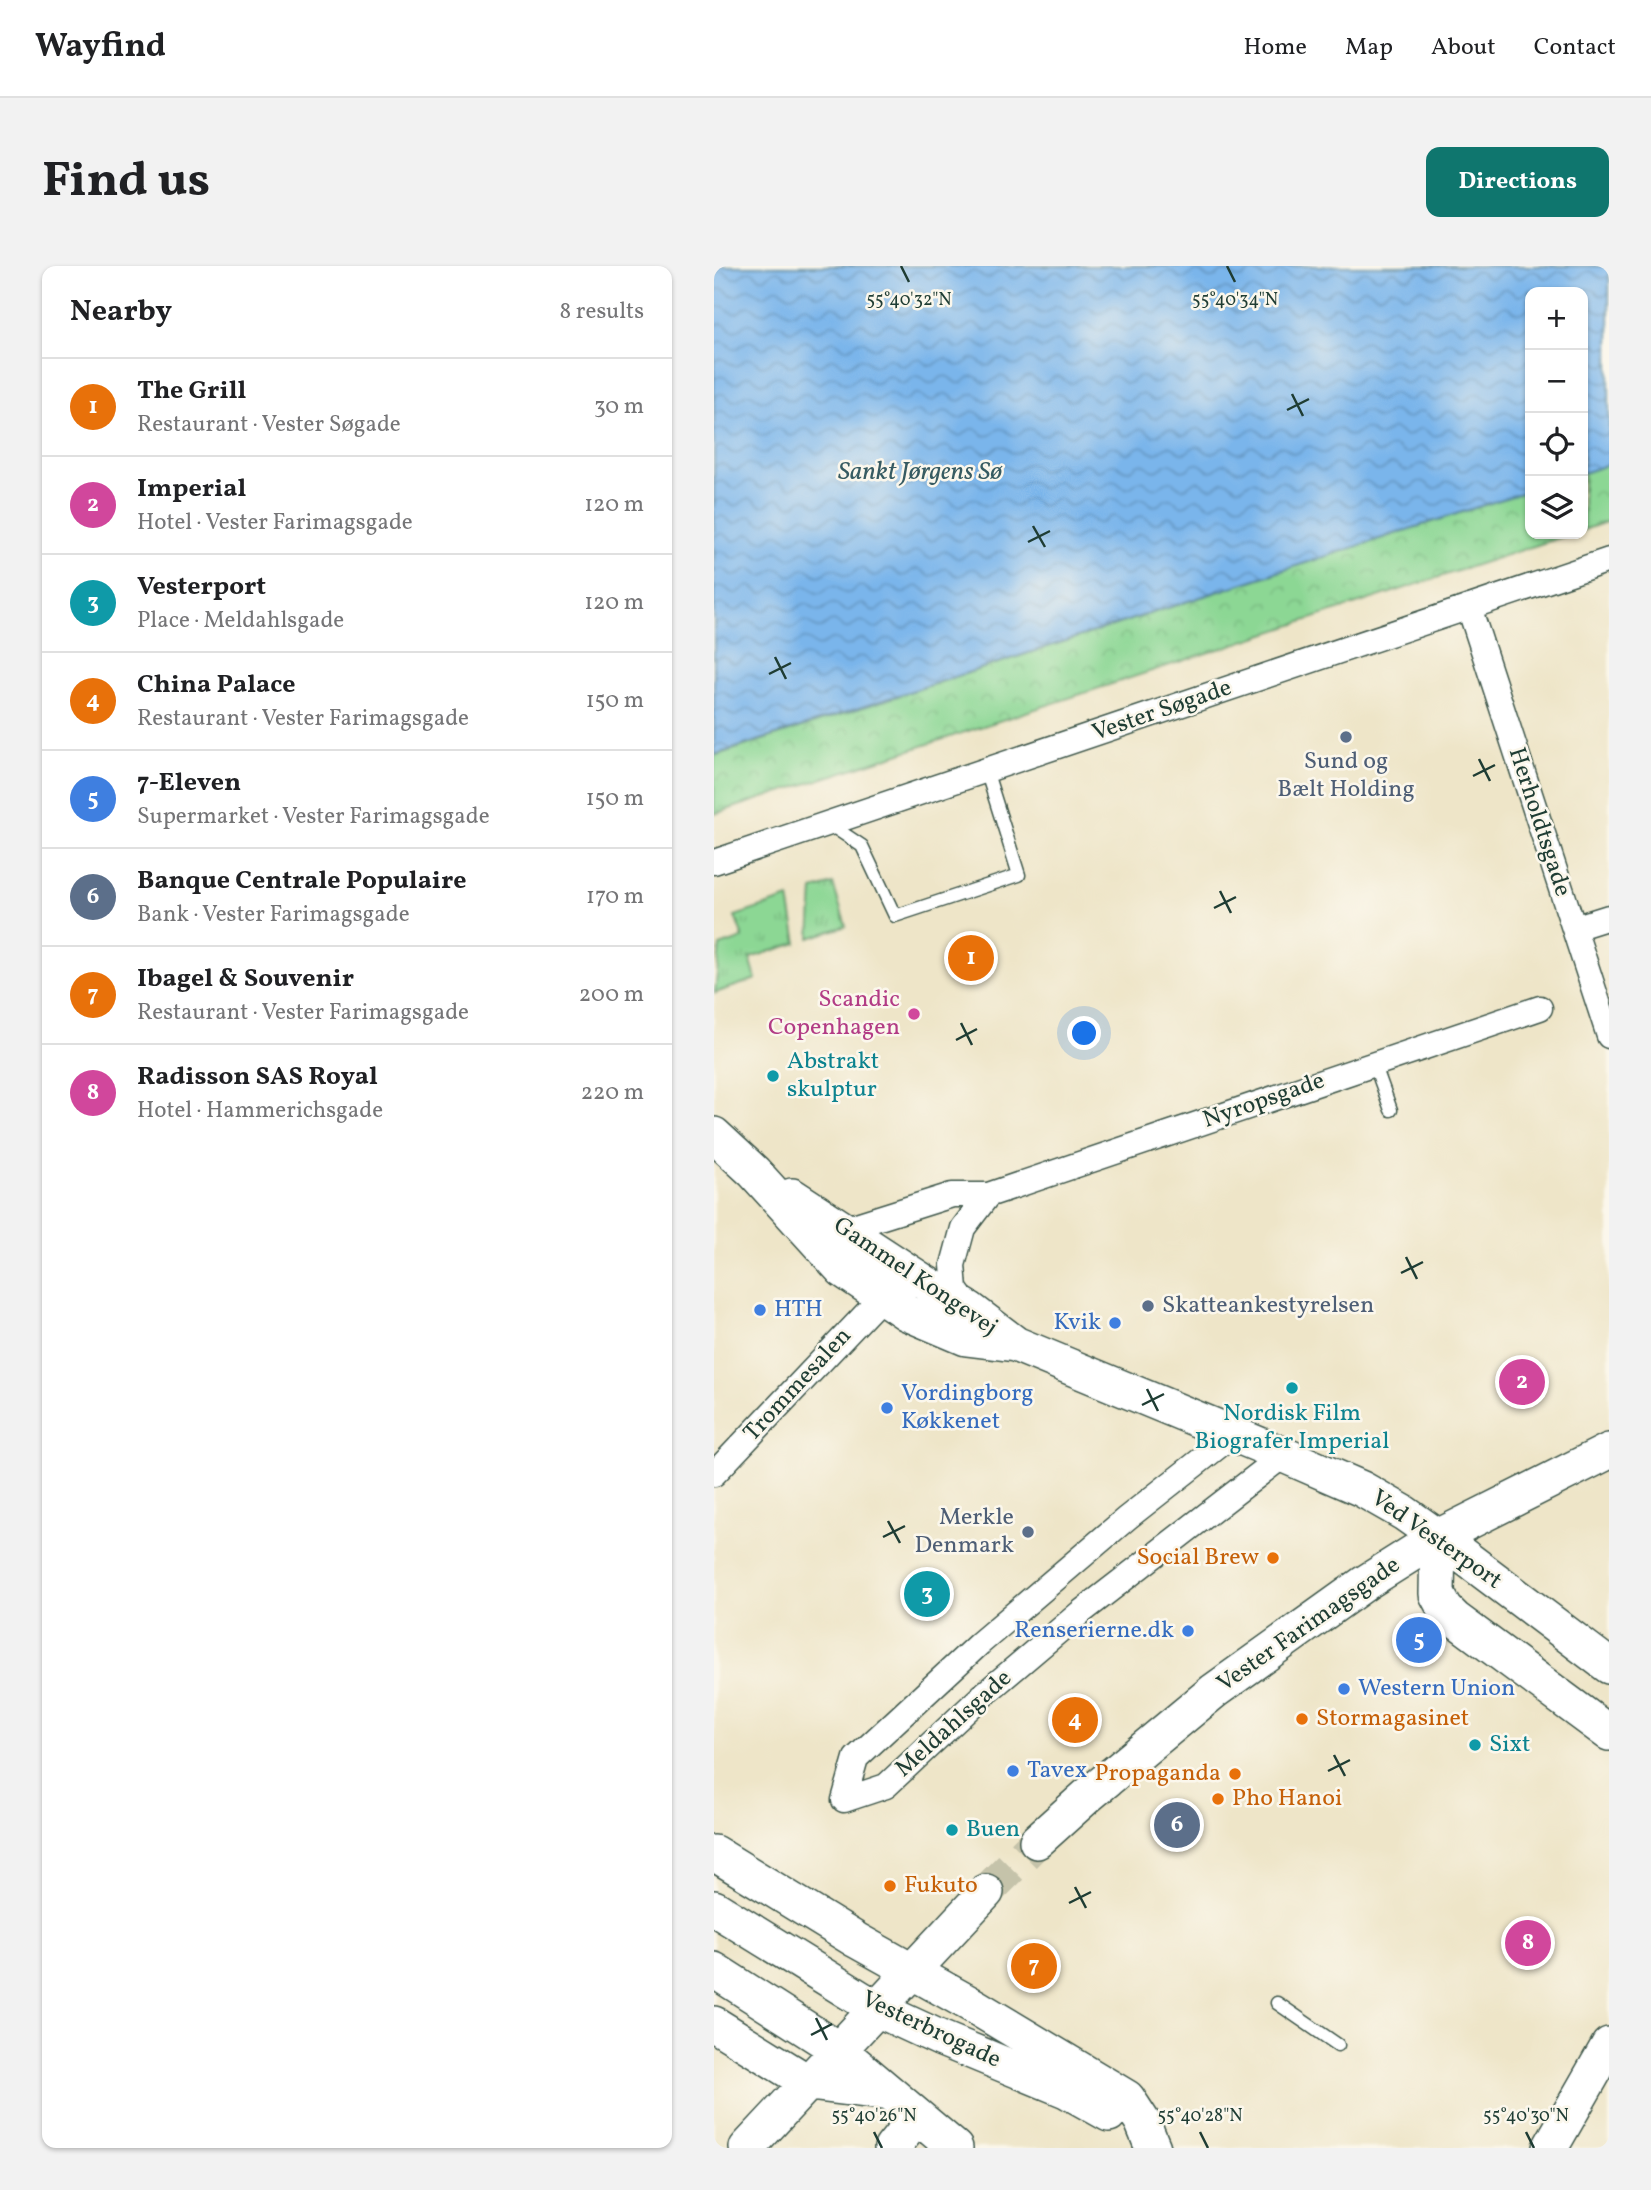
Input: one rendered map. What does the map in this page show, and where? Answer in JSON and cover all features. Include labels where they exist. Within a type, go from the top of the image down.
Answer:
[{"type":"street","name":"Vester Søgade","points":[[714,862],[1609,560]]},
{"type":"street","name":"Herholdtsgade","points":[[1469,607],[1609,1036]]},
{"type":"street","points":[[1574,928],[1609,917]]},
{"type":"street","name":"Nyropsgade","points":[[844,1229],[952,1195],[988,1195],[1540,1007]]},
{"type":"street","name":"Gammel Kongevej","points":[[714,1135],[754,1172],[843,1270],[907,1313],[967,1338],[1015,1344]]},
{"type":"street","name":"Gammel Kongevej","points":[[754,1172],[969,1309],[1015,1344]]},
{"type":"street","points":[[969,1309],[955,1289],[953,1265],[963,1228],[988,1195]]},
{"type":"street","name":"Trommesalen","points":[[714,1474],[882,1297]]},
{"type":"street","name":"Ved Vesterport","points":[[1015,1344],[1362,1489],[1404,1513],[1438,1537],[1609,1666]]},
{"type":"street","name":"Meldahlsgade","points":[[1234,1434],[1127,1518],[980,1643],[856,1758],[844,1800],[886,1786],[982,1696],[1080,1613],[1284,1455]]},
{"type":"street","name":"Vester Farimagsgade","points":[[1037,1841],[1214,1691],[1355,1590],[1438,1537],[1609,1451]]},
{"type":"street","points":[[1438,1537],[1437,1594],[1445,1609],[1609,1734]]},
{"type":"street","points":[[714,1853],[856,1940],[974,2006],[1127,2098],[1142,2121],[1151,2148]]},
{"type":"street","points":[[747,2148],[986,1892]]},
{"type":"street","name":"Vesterbrogade","points":[[714,1908],[877,2009],[1084,2098],[1151,2148]]},
{"type":"street","points":[[714,1970],[839,2050],[955,2148]]},
{"type":"street","points":[[714,2024],[809,2083],[890,2093]]},
{"type":"street","points":[[1549,2148],[1609,2045]]},
{"type":"street","points":[[892,2148],[917,2117]]},
{"type":"lane","points":[[829,823],[862,846],[895,916],[1019,875],[986,770]]},
{"type":"lane","points":[[1374,1063],[1391,1110]]},
{"type":"lane","points":[[1277,2003],[1338,2045]]},
{"type":"green space","points":[[1609,464],[1609,521],[1588,528],[1588,476],[1588,471]]},
{"type":"green space","points":[[1525,492],[1525,539],[1556,539],[714,814],[714,756]]},
{"type":"green space","points":[[833,884],[846,926],[810,938],[813,890]]},
{"type":"green space","points":[[789,898],[797,943],[750,958],[756,979],[715,993],[720,946],[743,938],[735,916]]},
{"type":"water","name":"Sankt Jørgens Sø","points":[[714,266],[1609,266],[1609,464],[1588,471],[1588,287],[1525,287],[1525,492],[714,755]]},
{"type":"tunnel","points":[[986,1892],[1037,1841]]},
{"type":"place","name":"Sund og Bælt Holding","points":[[1346,737]]},
{"type":"place","name":"The Grill","points":[[971,958]]},
{"type":"place","name":"Scandic Copenhagen","points":[[914,1014]]},
{"type":"place","name":"Abstrakt skulptur","points":[[773,1076]]},
{"type":"place","name":"Skatteankestyrelsen","points":[[1148,1306]]},
{"type":"place","name":"HTH","points":[[760,1310]]},
{"type":"place","name":"Kvik","points":[[1115,1323]]},
{"type":"place","name":"Imperial","points":[[1522,1382]]},
{"type":"place","name":"Nordisk Film Biografer Imperial","points":[[1292,1388]]},
{"type":"place","name":"Vordingborg Køkkenet","points":[[887,1408]]},
{"type":"place","name":"Merkle Denmark","points":[[1028,1532]]},
{"type":"place","name":"Social Brew","points":[[1273,1558]]},
{"type":"place","name":"Vesterport","points":[[927,1594]]},
{"type":"place","name":"Renserierne.dk","points":[[1188,1631]]},
{"type":"place","name":"7-Eleven","points":[[1419,1640]]},
{"type":"place","name":"Western Union","points":[[1344,1689]]},
{"type":"place","name":"Stormagasinet","points":[[1302,1719]]},
{"type":"place","name":"China Palace","points":[[1075,1720]]},
{"type":"place","name":"Sixt","points":[[1475,1745]]},
{"type":"place","name":"Tavex","points":[[1013,1771]]},
{"type":"place","name":"Propaganda","points":[[1235,1774]]},
{"type":"place","name":"Pho Hanoi","points":[[1218,1799]]},
{"type":"place","name":"Banque Centrale Populaire","points":[[1177,1825]]},
{"type":"place","name":"Buen","points":[[952,1830]]},
{"type":"place","name":"Fukuto","points":[[890,1886]]},
{"type":"place","name":"Radisson SAS Royal","points":[[1528,1943]]},
{"type":"place","name":"Ibagel & Souvenir","points":[[1034,1966]]}]
